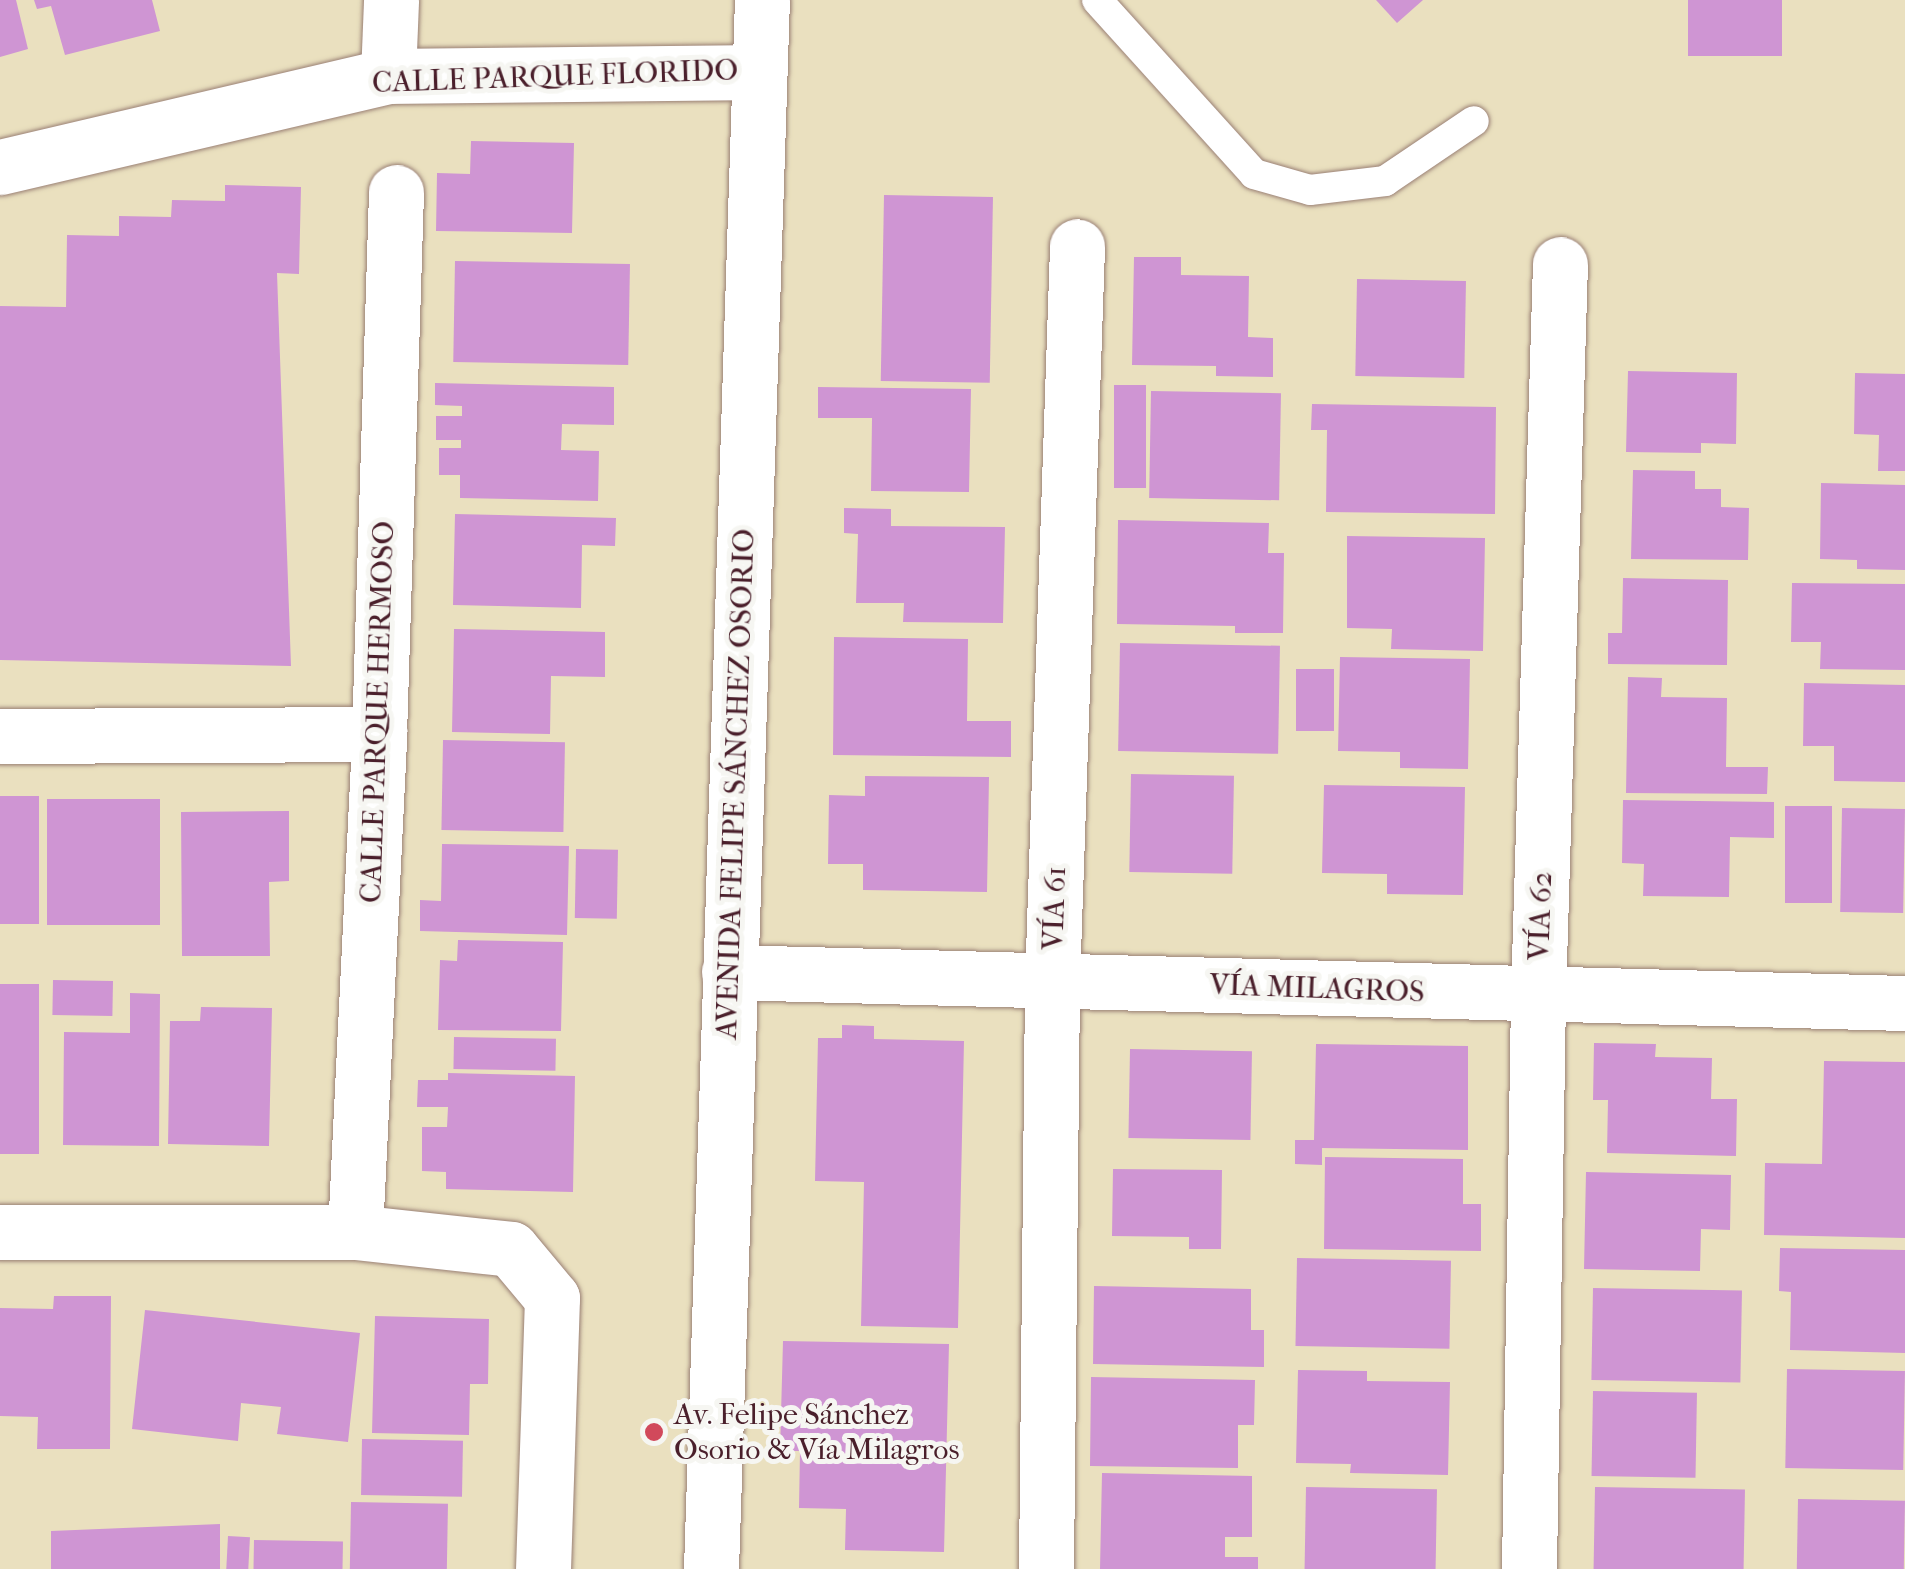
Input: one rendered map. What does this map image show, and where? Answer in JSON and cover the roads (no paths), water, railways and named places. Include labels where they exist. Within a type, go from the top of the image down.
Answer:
[{"type":"street","points":[[388,76],[391,0]]},
{"type":"street","name":"AVENIDA FELIPE SÁNCHEZ OSORIO","points":[[711,1569],[762,0]]},
{"type":"street","name":"CALLE PARQUE FLORIDO","points":[[0,168],[388,76],[759,72]]},
{"type":"street","name":"CALLE PARQUE HERMOSO","points":[[355,1232],[379,734],[396,192]]},
{"type":"street","name":"VÍA 61","points":[[1046,1569],[1052,982],[1078,246]]},
{"type":"street","name":"VÍA 62","points":[[1529,1569],[1538,996],[1560,264]]},
{"type":"street","points":[[0,736],[379,734]]},
{"type":"street","name":"VÍA MILAGROS","points":[[729,972],[1905,1003]]},
{"type":"street","points":[[0,1232],[355,1232],[510,1249],[552,1298],[542,1569]]},
{"type":"lane","points":[[1097,0],[1254,174],[1310,190],[1385,181],[1474,121]]},
{"type":"place","name":"Av. Felipe Sánchez Osorio & Vía Milagros","points":[[654,1432]]}]
